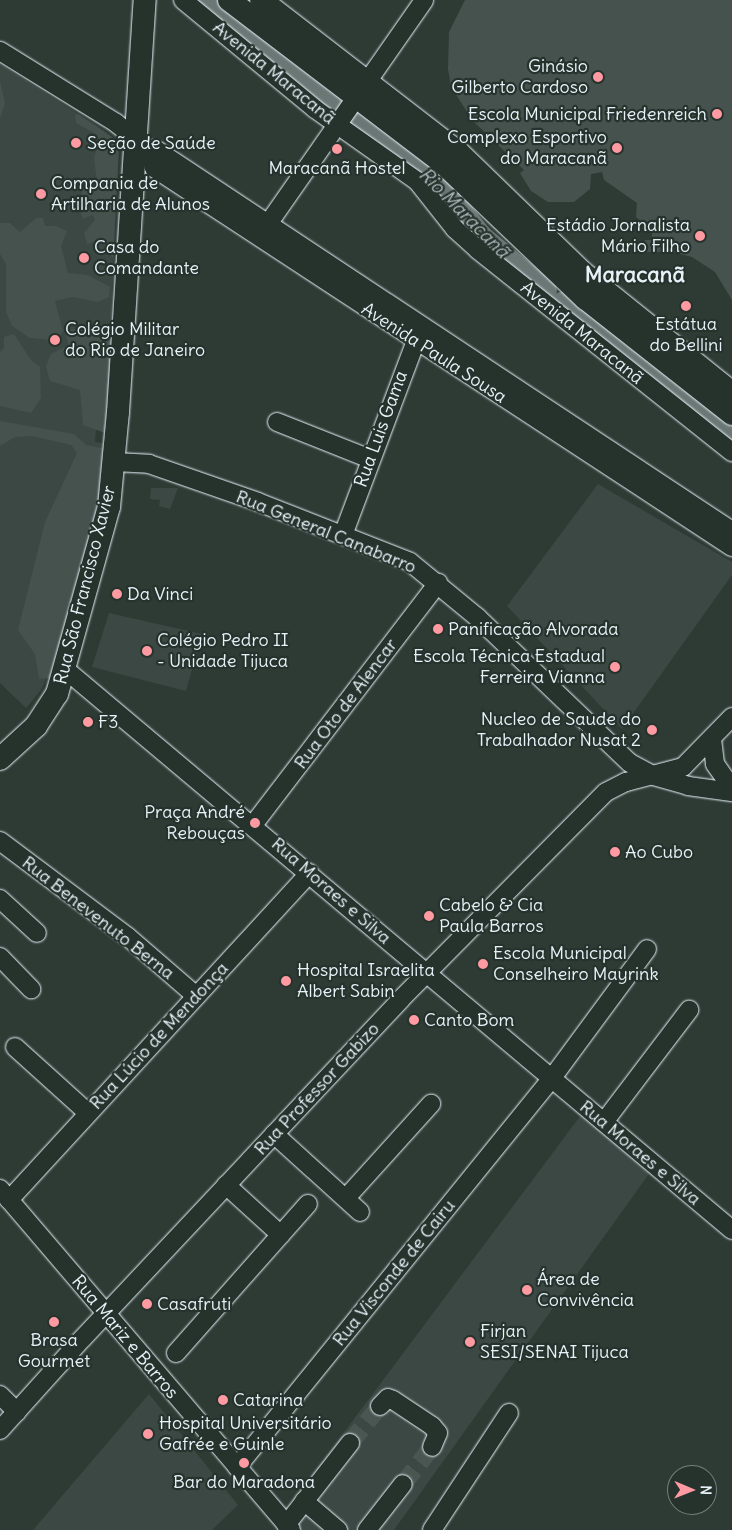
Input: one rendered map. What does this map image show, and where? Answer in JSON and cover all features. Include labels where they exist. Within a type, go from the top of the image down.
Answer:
[{"type":"main road","name":"Rua São Francisco Xavier","points":[[0,759],[21,742],[48,710],[66,670],[108,507],[114,462],[141,144],[145,0]]},
{"type":"main road","name":"Avenida Maracanã","points":[[229,0],[362,91],[458,152],[583,273],[732,393]]},
{"type":"main road","name":"Avenida Maracanã","points":[[262,0],[443,163],[586,299],[732,414]]},
{"type":"street","name":"Avenida Maracanã","points":[[184,0],[338,125],[417,181],[455,229],[478,250],[732,452]]},
{"type":"street","points":[[262,232],[424,0]]},
{"type":"street","points":[[0,51],[116,123],[141,144]]},
{"type":"street","name":"Avenida Paula Sousa","points":[[141,144],[154,168],[201,191],[574,435],[679,504],[732,547]]},
{"type":"street","name":"Rua Luis Gama","points":[[343,535],[418,333]]},
{"type":"street","points":[[277,422],[370,459]]},
{"type":"street","name":"Rua General Canabarro","points":[[114,462],[149,464],[343,535],[410,562],[438,583],[605,743],[630,764],[654,776],[688,786],[732,792]]},
{"type":"street","name":"Avenida Paula Sousa","points":[[679,504],[732,531]]},
{"type":"street","name":"Rua Oto de Alencar","points":[[253,825],[438,583]]},
{"type":"street","name":"Rua Moraes e Silva","points":[[66,670],[253,825],[425,974],[732,1230]]},
{"type":"street","name":"Rua Professor Gabizo","points":[[0,1430],[105,1314],[425,974],[606,792],[626,782],[654,776],[683,766],[712,740],[732,717]]},
{"type":"street","points":[[712,740],[715,764],[732,788]]},
{"type":"street","name":"Rua Benevenuto Berna","points":[[0,841],[128,937],[196,996]]},
{"type":"street","name":"Rua Lúcio de Mendonça","points":[[5,1194],[88,1113],[310,873]]},
{"type":"street","points":[[0,900],[37,934]]},
{"type":"street","name":"Rua Visconde de Cairu","points":[[237,1467],[552,1078],[647,948]]},
{"type":"street","points":[[0,956],[31,989]]},
{"type":"street","points":[[604,1122],[689,1010]]},
{"type":"street","points":[[15,1047],[88,1113]]},
{"type":"street","points":[[346,1198],[431,1104]]},
{"type":"street","points":[[274,1134],[360,1212]]},
{"type":"street","points":[[226,1185],[282,1235]]},
{"type":"street","name":"Rua Mariz e Barros","points":[[5,1194],[105,1314],[289,1527]]},
{"type":"street","points":[[176,1353],[308,1204]]},
{"type":"street","points":[[0,1395],[17,1412]]},
{"type":"street","points":[[380,1406],[388,1398],[432,1426],[438,1433],[432,1446]]},
{"type":"street","points":[[432,1530],[509,1413]]},
{"type":"street","points":[[289,1527],[304,1501],[350,1443]]},
{"type":"street","points":[[367,1530],[403,1484]]},
{"type":"street","points":[[304,1501],[338,1530]]},
{"type":"shaded area","name":"Complexo Esportivo do Maracanã","points":[[465,0],[732,0],[732,300],[715,272],[692,257],[672,252],[645,252],[645,240],[652,240],[652,231],[636,217],[637,203],[604,180],[602,172],[591,174],[590,189],[574,202],[548,202],[531,191],[520,173],[524,170],[473,121],[451,87],[448,69],[449,32]]},
{"type":"shaded area","name":"Colégio Militar do Rio de Janeiro","points":[[0,64],[99,127],[115,139],[119,146],[106,422],[96,428],[95,442],[104,443],[105,448],[50,670],[41,690],[26,708],[0,683]]},
{"type":"shaded area","points":[[0,81],[5,103],[0,119]]},
{"type":"shaded area","points":[[78,114],[115,139],[119,146],[113,258],[100,240],[87,244],[84,233],[95,220],[93,215],[83,219],[79,209],[82,190],[97,183],[94,157],[100,141],[96,134],[76,123],[75,115]]},
{"type":"shaded area","points":[[36,218],[43,218],[45,226],[56,226],[67,231],[61,246],[68,273],[88,275],[110,287],[109,297],[98,302],[72,297],[55,301],[63,331],[59,338],[52,340],[30,338],[12,326],[6,312],[6,264],[0,254],[0,223],[10,223],[20,232]]},
{"type":"shaded area","points":[[72,329],[112,342],[105,433],[83,425],[80,390],[50,381],[46,366],[51,354],[69,345],[65,333]]},
{"type":"shaded area","points":[[14,334],[31,360],[40,367],[41,398],[31,413],[0,406],[0,352],[4,348],[4,337]]},
{"type":"shaded area","points":[[0,421],[74,434],[86,445],[107,449],[101,493],[51,678],[39,679],[35,654],[18,630],[45,522],[77,453],[71,445],[32,436],[15,437],[0,446]]},
{"type":"shaded area","name":"Escola Técnica Estadual Ferreira Vianna","points":[[598,484],[732,562],[732,575],[622,729],[507,606]]},
{"type":"shaded area","points":[[151,488],[178,488],[170,509],[159,506],[160,500],[150,499]]},
{"type":"shaded area","name":"Colégio Pedro II - Unidade Tijuca","points":[[109,613],[202,634],[186,691],[92,667]]},
{"type":"shaded area","name":"Firjan SESI/SENAI Tijuca","points":[[584,1111],[651,1171],[394,1530],[301,1530],[286,1510]]},
{"type":"shaded area","name":"Hospital Universitário Gafrée e Guinle","points":[[149,1394],[238,1505],[212,1530],[33,1530]]},
{"type":"waterway","name":"Rio Maracanã","points":[[205,0],[332,101]]},
{"type":"waterway","name":"Rio Maracanã","points":[[358,120],[436,179],[481,235],[546,290]]},
{"type":"waterway","name":"Rio Maracanã","points":[[561,302],[732,436]]},
{"type":"tunnel","points":[[350,1443],[380,1406]]},
{"type":"tunnel","points":[[403,1484],[432,1447]]},
{"type":"place","name":"Ginásio Gilberto Cardoso","points":[[598,77]]},
{"type":"place","name":"Escola Municipal Friedenreich","points":[[717,114]]},
{"type":"place","name":"Seção de Saúde","points":[[76,143]]},
{"type":"place","name":"Complexo Esportivo do Maracanã","points":[[617,148]]},
{"type":"place","name":"Maracanã Hostel","points":[[337,149]]},
{"type":"place","name":"Compania de Artilharia de Alunos","points":[[41,194]]},
{"type":"place","name":"Estádio Jornalista Mário Filho","points":[[700,236]]},
{"type":"place","name":"Casa do Comandante","points":[[84,258]]},
{"type":"place","name":"Estátua do Bellini","points":[[686,306]]},
{"type":"place","name":"Colégio Militar do Rio de Janeiro","points":[[55,340]]},
{"type":"place","name":"Da Vinci","points":[[117,594]]},
{"type":"place","name":"Panificação Alvorada","points":[[438,629]]},
{"type":"place","name":"Colégio Pedro II - Unidade Tijuca","points":[[147,651]]},
{"type":"place","name":"Escola Técnica Estadual Ferreira Vianna","points":[[615,667]]},
{"type":"place","name":"F3","points":[[88,722]]},
{"type":"place","name":"Nucleo de Saude do Trabalhador Nusat 2","points":[[652,730]]},
{"type":"place","name":"Praça André Rebouças","points":[[255,823]]},
{"type":"place","name":"Ao Cubo","points":[[615,852]]},
{"type":"place","name":"Cabelo & Cia Paula Barros","points":[[429,916]]},
{"type":"place","name":"Escola Municipal Conselheiro Mayrink","points":[[483,964]]},
{"type":"place","name":"Hospital Israelita Albert Sabin","points":[[286,981]]},
{"type":"place","name":"Canto Bom","points":[[414,1020]]},
{"type":"place","name":"Área de Convivência","points":[[527,1290]]},
{"type":"place","name":"Casafruti","points":[[147,1304]]},
{"type":"place","name":"Brasa Gourmet","points":[[54,1322]]},
{"type":"place","name":"Firjan SESI/SENAI Tijuca","points":[[470,1342]]},
{"type":"place","name":"Catarina","points":[[223,1400]]},
{"type":"place","name":"Hospital Universitário Gafrée e Guinle","points":[[148,1434]]},
{"type":"place","name":"Bar do Maradona","points":[[244,1463]]},
{"type":"district","name":"Maracanã","points":[[635,275]]}]
